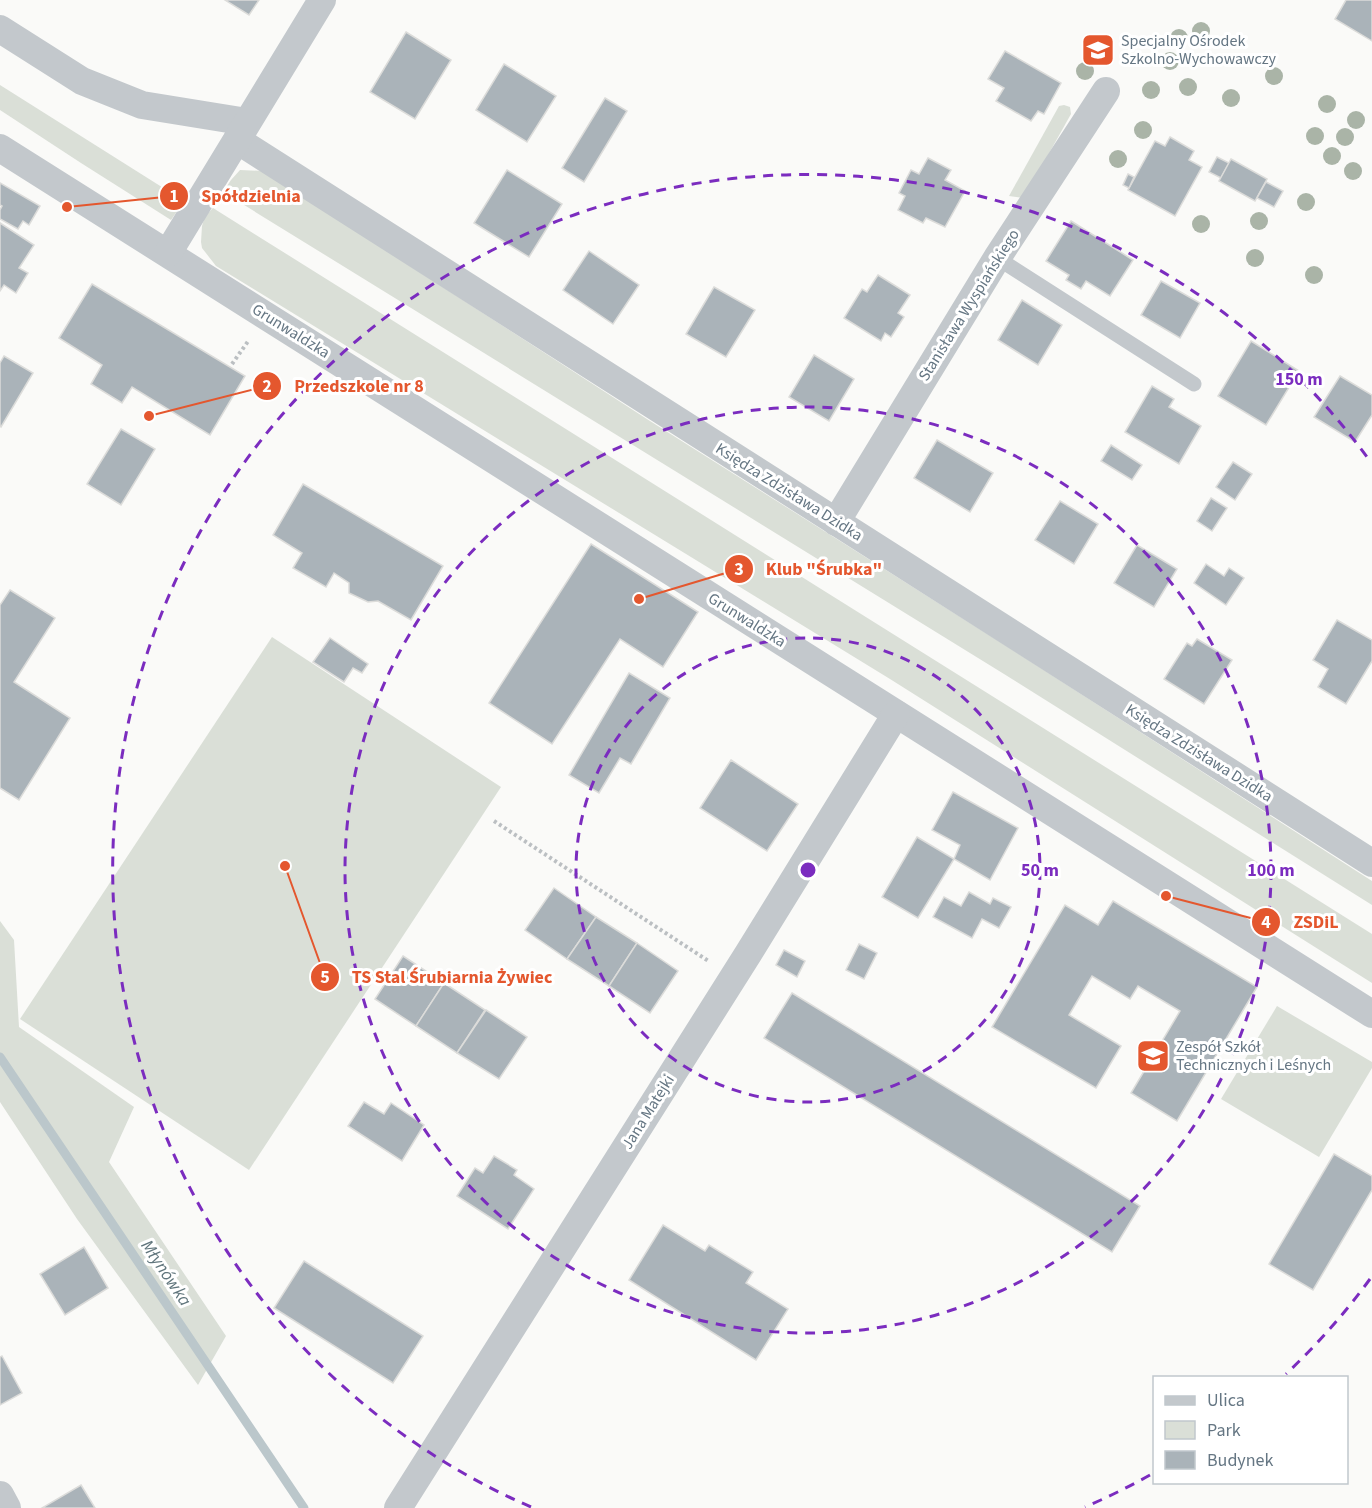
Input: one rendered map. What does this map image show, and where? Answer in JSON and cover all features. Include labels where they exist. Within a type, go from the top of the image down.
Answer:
[{"type":"street","points":[[168,253],[322,0]]},
{"type":"street","points":[[0,29],[82,81],[142,105],[242,131]]},
{"type":"street","name":"Stanisława Wyspiańskiego","points":[[836,522],[998,258],[1106,92]]},
{"type":"street","name":"Księdza Zdzisława Dzidka","points":[[242,131],[836,522],[1372,863]]},
{"type":"street","name":"Grunwaldzka","points":[[0,148],[1372,1014]]},
{"type":"street","name":"Jana Matejki","points":[[398,1508],[896,714]]},
{"type":"street","points":[[0,1495],[7,1508]]},
{"type":"lane","points":[[998,258],[1194,384]]},
{"type":"path","points":[[494,821],[733,977]]},
{"type":"green space","points":[[0,85],[184,201],[171,220],[0,110]]},
{"type":"green space","points":[[1059,106],[1070,107],[1071,114],[1024,198],[1009,196]]},
{"type":"green space","points":[[240,170],[263,171],[650,421],[1372,881],[1372,905],[1004,674],[223,192]]},
{"type":"green space","points":[[213,208],[1372,934],[1372,983],[890,679],[216,266],[202,248],[201,242],[205,216]]},
{"type":"green space","points":[[272,637],[501,787],[249,1170],[20,1019]]},
{"type":"green space","points":[[0,921],[14,940],[19,1027],[134,1107],[109,1162],[226,1336],[198,1385],[77,1219],[0,1102]]},
{"type":"green space","points":[[1277,1006],[1372,1062],[1372,1068],[1319,1157],[1221,1099]]},
{"type":"building","points":[[225,0],[259,0],[249,15]]},
{"type":"building","points":[[1346,0],[1372,0],[1372,41],[1335,19]]},
{"type":"building","points":[[406,32],[451,60],[415,119],[370,92]]},
{"type":"building","points":[[1005,51],[1061,83],[1044,114],[1038,111],[1031,121],[996,101],[1004,88],[988,79]]},
{"type":"building","points":[[504,64],[556,96],[527,142],[476,110]]},
{"type":"building","points":[[605,98],[627,111],[584,182],[562,168]]},
{"type":"building","points":[[1170,137],[1194,151],[1189,160],[1202,167],[1175,216],[1128,190],[1155,141],[1165,146]]},
{"type":"building","points":[[1217,157],[1229,163],[1221,178],[1209,172]]},
{"type":"building","points":[[928,158],[951,170],[945,180],[965,191],[945,227],[926,218],[923,223],[898,210],[905,196],[899,193],[911,170],[919,174]]},
{"type":"building","points":[[1231,159],[1267,179],[1255,201],[1219,181]]},
{"type":"building","points":[[507,170],[562,204],[529,257],[474,223]]},
{"type":"building","points":[[1128,174],[1134,177],[1129,188],[1123,185]]},
{"type":"building","points":[[1266,182],[1283,191],[1274,207],[1257,198]]},
{"type":"building","points":[[0,183],[40,206],[29,225],[23,221],[18,229],[0,219],[2,206],[0,205]]},
{"type":"building","points":[[1071,221],[1133,260],[1110,296],[1086,281],[1081,289],[1066,280],[1069,275],[1046,261]]},
{"type":"building","points":[[0,223],[34,245],[19,268],[28,273],[16,293],[4,285],[0,291]]},
{"type":"building","points":[[589,251],[639,285],[613,324],[563,290]]},
{"type":"building","points":[[878,275],[910,295],[898,313],[904,317],[891,337],[885,333],[881,341],[844,318],[862,289],[867,292]]},
{"type":"building","points":[[1161,281],[1200,303],[1180,338],[1141,315]]},
{"type":"building","points":[[92,284],[245,376],[210,435],[132,387],[122,403],[91,384],[102,365],[59,338]]},
{"type":"building","points":[[714,287],[755,310],[726,357],[686,334]]},
{"type":"building","points":[[1022,300],[1062,325],[1038,365],[998,340]]},
{"type":"building","points":[[1251,341],[1299,371],[1266,425],[1218,396]]},
{"type":"building","points":[[814,355],[854,379],[829,421],[789,397]]},
{"type":"building","points":[[4,356],[33,373],[1,427],[0,363]]},
{"type":"building","points":[[1340,376],[1372,395],[1372,415],[1355,442],[1314,417]]},
{"type":"building","points":[[1152,386],[1174,399],[1169,407],[1201,426],[1179,464],[1125,432]]},
{"type":"building","points":[[121,429],[155,449],[121,505],[87,484]]},
{"type":"building","points":[[937,440],[993,473],[970,512],[914,478]]},
{"type":"building","points":[[1111,445],[1142,465],[1132,480],[1101,461]]},
{"type":"building","points":[[1233,462],[1252,474],[1235,500],[1216,487]]},
{"type":"building","points":[[303,484],[443,566],[411,620],[378,601],[368,602],[349,593],[349,583],[334,573],[326,587],[293,568],[302,553],[273,535]]},
{"type":"building","points":[[1211,498],[1227,508],[1212,531],[1197,521]]},
{"type":"building","points":[[1060,501],[1098,524],[1074,564],[1035,540]]},
{"type":"building","points":[[591,544],[698,612],[663,667],[620,639],[552,744],[489,703]]},
{"type":"building","points":[[1137,545],[1177,569],[1154,607],[1114,583]]},
{"type":"building","points":[[1206,564],[1224,576],[1229,568],[1244,578],[1226,605],[1194,583]]},
{"type":"building","points":[[10,590],[55,618],[14,682],[70,718],[19,800],[0,788],[0,605]]},
{"type":"building","points":[[1337,620],[1372,640],[1372,661],[1346,704],[1318,687],[1328,669],[1313,660]]},
{"type":"building","points":[[330,638],[368,664],[362,673],[353,668],[344,682],[313,662]]},
{"type":"building","points":[[1197,639],[1232,660],[1204,704],[1164,679],[1187,643],[1192,646]]},
{"type":"building","points":[[629,673],[670,698],[631,764],[620,758],[599,793],[569,775]]},
{"type":"building","points":[[731,760],[798,804],[767,851],[700,808]]},
{"type":"building","points":[[953,792],[1018,828],[990,880],[954,859],[960,845],[932,830]]},
{"type":"building","points":[[917,837],[954,859],[918,918],[882,897]]},
{"type":"building","points":[[554,888],[596,917],[567,959],[525,930]]},
{"type":"building","points":[[969,892],[990,904],[993,898],[1011,907],[999,928],[982,919],[972,938],[933,917],[944,897],[961,906]]},
{"type":"building","points":[[1113,901],[1257,987],[1177,1121],[1131,1093],[1180,1011],[1138,986],[1130,999],[1092,976],[1069,1015],[1121,1046],[1096,1088],[992,1027],[1065,905],[1098,925]]},
{"type":"building","points":[[596,917],[637,943],[609,986],[567,959]]},
{"type":"building","points":[[637,943],[678,971],[650,1013],[609,986]]},
{"type":"building","points":[[859,944],[877,953],[864,979],[846,970]]},
{"type":"building","points":[[784,950],[805,961],[797,977],[776,965]]},
{"type":"building","points":[[403,956],[444,983],[416,1026],[375,999]]},
{"type":"building","points":[[444,983],[485,1010],[457,1053],[416,1026]]},
{"type":"building","points":[[792,993],[1140,1206],[1112,1252],[764,1038]]},
{"type":"building","points":[[486,1010],[527,1037],[499,1079],[457,1053]]},
{"type":"building","points":[[364,1102],[384,1114],[391,1103],[424,1125],[402,1161],[348,1126]]},
{"type":"building","points":[[1334,1154],[1372,1176],[1372,1190],[1313,1290],[1269,1264]]},
{"type":"building","points":[[494,1156],[517,1170],[514,1175],[534,1189],[508,1229],[457,1196],[475,1168],[483,1173]]},
{"type":"building","points":[[663,1225],[705,1251],[709,1245],[753,1272],[746,1283],[788,1309],[756,1360],[629,1280]]},
{"type":"building","points":[[84,1247],[108,1288],[65,1315],[40,1274]]},
{"type":"building","points":[[304,1261],[423,1336],[393,1383],[274,1308]]},
{"type":"building","points":[[2,1356],[22,1393],[0,1405],[0,1357]]},
{"type":"building","points":[[81,1485],[95,1508],[42,1508]]},
{"type":"waterway","name":"Młynówka","points":[[0,1057],[304,1508]]},
{"type":"place","name":"Specjalny Ośrodek Szkolno-Wychowawczy","points":[[1098,50]]},
{"type":"place","name":"Spółdzielnia","points":[[67,207]]},
{"type":"place","name":"Przedszkole nr 8","points":[[149,416]]},
{"type":"place","name":"Klub \"Śrubka\"","points":[[639,599]]},
{"type":"place","name":"TS Stal Śrubiarnia Żywiec","points":[[285,866]]},
{"type":"place","name":"ZSDiL","points":[[1166,896]]},
{"type":"place","name":"Zespół Szkół Technicznych i Leśnych","points":[[1153,1056]]}]
